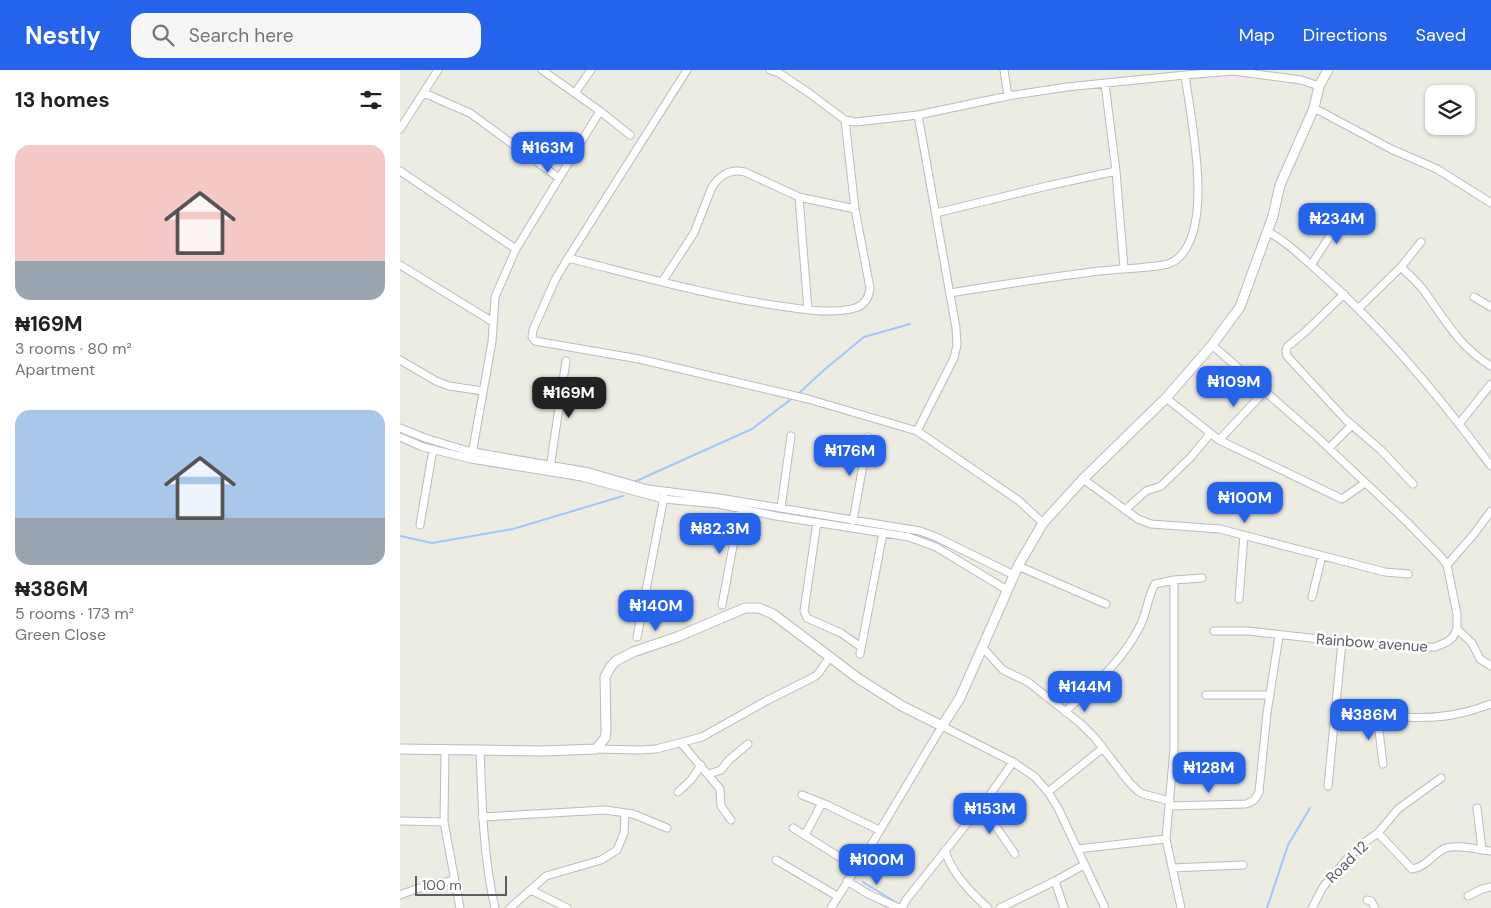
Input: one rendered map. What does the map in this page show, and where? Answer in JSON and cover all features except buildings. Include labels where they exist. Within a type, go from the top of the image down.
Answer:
[{"type":"street","points":[[400,129],[438,70]]},
{"type":"street","points":[[542,70],[630,135]]},
{"type":"street","points":[[575,93],[591,70]]},
{"type":"street","points":[[687,70],[568,258],[533,330],[532,337],[535,341],[639,359],[808,399],[917,431],[1018,500],[1043,522]]},
{"type":"street","points":[[770,70],[780,72],[845,120],[856,122],[918,116],[1008,96],[1067,87],[1233,71],[1301,80],[1319,86]]},
{"type":"street","points":[[1004,70],[1008,96]]},
{"type":"street","points":[[830,908],[960,698],[1018,566],[1043,522],[1083,479],[1166,398],[1212,345],[1240,307],[1268,232],[1280,185],[1314,108],[1319,86],[1328,70]]},
{"type":"street","points":[[950,293],[1028,280],[1124,268],[1158,266],[1170,263],[1183,253],[1192,238],[1196,220],[1197,168],[1185,75]]},
{"type":"street","points":[[1105,84],[1116,172],[1124,268]]},
{"type":"street","points":[[424,93],[470,113],[559,178]]},
{"type":"street","points":[[1314,108],[1391,149],[1437,170],[1491,204]]},
{"type":"street","points":[[472,455],[492,342],[495,297],[516,248],[600,111]]},
{"type":"street","points":[[917,431],[954,358],[957,346],[956,328],[918,116]]},
{"type":"street","points":[[568,258],[662,282],[767,304],[808,310],[855,308],[863,304],[869,297],[870,288],[855,209],[845,120]]},
{"type":"street","points":[[662,282],[694,233],[716,180],[732,170],[745,172],[799,197],[855,209]]},
{"type":"street","points":[[400,171],[516,248]]},
{"type":"street","points":[[936,213],[1047,186],[1116,172]]},
{"type":"street","points":[[799,197],[808,310]]},
{"type":"street","points":[[1311,265],[1345,213]]},
{"type":"street","points":[[1268,232],[1276,236],[1311,265],[1359,308],[1408,361],[1491,466]]},
{"type":"street","points":[[1359,308],[1400,267],[1421,242]]},
{"type":"street","points":[[1400,267],[1423,289],[1445,322],[1468,349],[1477,358],[1491,366]]},
{"type":"street","points":[[401,268],[493,322]]},
{"type":"street","points":[[1344,294],[1286,351],[1314,386],[1352,425],[1381,450],[1413,484]]},
{"type":"street","points":[[1474,297],[1491,307]]},
{"type":"street","points":[[1212,345],[1329,448],[1408,523],[1447,565],[1457,614],[1457,629],[1472,643],[1480,659],[1491,666]]},
{"type":"street","points":[[400,360],[436,381],[449,386],[484,391]]},
{"type":"street","points":[[550,473],[566,362]]},
{"type":"street","points":[[1459,424],[1491,384]]},
{"type":"street","points":[[1219,440],[1265,391]]},
{"type":"street","points":[[1166,398],[1219,440],[1342,499],[1365,483]]},
{"type":"street","points":[[1329,448],[1352,425]]},
{"type":"street","points":[[400,428],[472,455],[550,473],[582,477],[663,499],[698,502],[909,537],[936,547],[1007,590]]},
{"type":"street","points":[[1125,510],[1146,491],[1161,486],[1191,458],[1210,434]]},
{"type":"street","points":[[781,508],[791,436]]},
{"type":"street","points":[[400,437],[433,449],[551,465],[589,472],[634,486],[920,531],[1014,575]]},
{"type":"street","points":[[853,520],[868,437]]},
{"type":"street","points":[[420,525],[433,449]]},
{"type":"street","points":[[1083,479],[1125,510],[1151,524],[1220,529],[1385,572],[1408,574]]},
{"type":"street","points":[[637,637],[665,491]]},
{"type":"street","points":[[722,606],[740,510]]},
{"type":"street","points":[[1447,565],[1491,511]]},
{"type":"street","points":[[817,522],[804,611],[805,615],[807,618],[846,636],[861,651],[883,533]]},
{"type":"street","points":[[1239,599],[1244,535]]},
{"type":"street","points":[[1312,597],[1322,556]]},
{"type":"street","points":[[1018,566],[1106,604]]},
{"type":"street","points":[[1065,712],[1106,675],[1133,638],[1147,611],[1155,584],[1174,580],[1202,578]]},
{"type":"street","points":[[1174,580],[1174,749],[1166,839],[1181,908]]},
{"type":"street","points":[[596,749],[605,738],[605,677],[616,661],[633,652],[671,640],[736,610],[752,607],[767,611],[829,658],[902,706],[1014,762],[1035,777],[1048,792],[1058,808],[1105,908]]},
{"type":"street","name":"Rainbow avenue","points":[[1214,631],[1248,631],[1279,636],[1392,647],[1435,647],[1447,642],[1453,637],[1457,629]]},
{"type":"street","points":[[983,648],[1003,670],[1028,682],[1080,723],[1103,748],[1128,782],[1143,794],[1169,804],[1246,804],[1252,802],[1258,792],[1279,636]]},
{"type":"street","points":[[1328,786],[1342,642]]},
{"type":"street","points":[[400,748],[640,750],[682,744],[715,731],[766,701],[814,677],[829,658]]},
{"type":"street","points":[[1206,695],[1270,695]]},
{"type":"street","points":[[1334,709],[1406,718],[1421,718],[1461,714],[1491,704]]},
{"type":"street","points":[[1377,714],[1382,764]]},
{"type":"street","points":[[682,744],[720,789],[721,806],[731,820]]},
{"type":"street","points":[[709,774],[721,770],[729,760],[748,744]]},
{"type":"street","points":[[1048,792],[1103,748]]},
{"type":"street","points":[[445,749],[444,822],[460,908]]},
{"type":"street","points":[[480,749],[482,817],[488,873],[495,908]]},
{"type":"street","points":[[847,881],[868,894],[901,908],[1014,762]]},
{"type":"street","points":[[678,792],[691,780],[701,765]]},
{"type":"street","points":[[1378,833],[1398,810],[1442,778]]},
{"type":"street","points":[[802,795],[879,830]]},
{"type":"street","points":[[805,835],[822,803]]},
{"type":"street","points":[[981,805],[1015,854]]},
{"type":"street","points":[[1477,808],[1482,850]]},
{"type":"street","points":[[482,817],[605,810],[633,814],[667,828]]},
{"type":"street","points":[[510,908],[531,890],[540,879],[601,860],[617,850],[624,834],[625,813]]},
{"type":"street","points":[[400,821],[444,822]]},
{"type":"street","points":[[792,828],[846,861],[857,865]]},
{"type":"street","name":"Road 12","points":[[1312,908],[1323,886],[1343,863],[1362,844],[1378,833],[1412,869],[1423,866],[1437,853],[1447,848],[1455,847],[1491,851]]},
{"type":"street","points":[[1077,849],[1166,839]]},
{"type":"street","points":[[945,850],[947,859],[965,885],[988,908]]},
{"type":"street","points":[[776,860],[837,896]]},
{"type":"street","points":[[1000,908],[1084,865]]},
{"type":"street","points":[[1172,868],[1243,865]]},
{"type":"street","points":[[400,895],[454,880]]},
{"type":"street","points":[[1055,881],[1064,908]]},
{"type":"street","points":[[1468,896],[1491,886]]},
{"type":"street","points":[[531,890],[567,908]]},
{"type":"street","points":[[1367,900],[1371,901],[1375,908]]},
{"type":"waterway","points":[[798,394],[864,337],[910,324]]},
{"type":"waterway","points":[[634,482],[752,429],[794,397]]},
{"type":"waterway","points":[[400,536],[432,543],[513,529],[623,496]]},
{"type":"waterway","points":[[1267,908],[1288,845],[1310,808]]},
{"type":"waterway","points":[[863,882],[897,903]]}]
